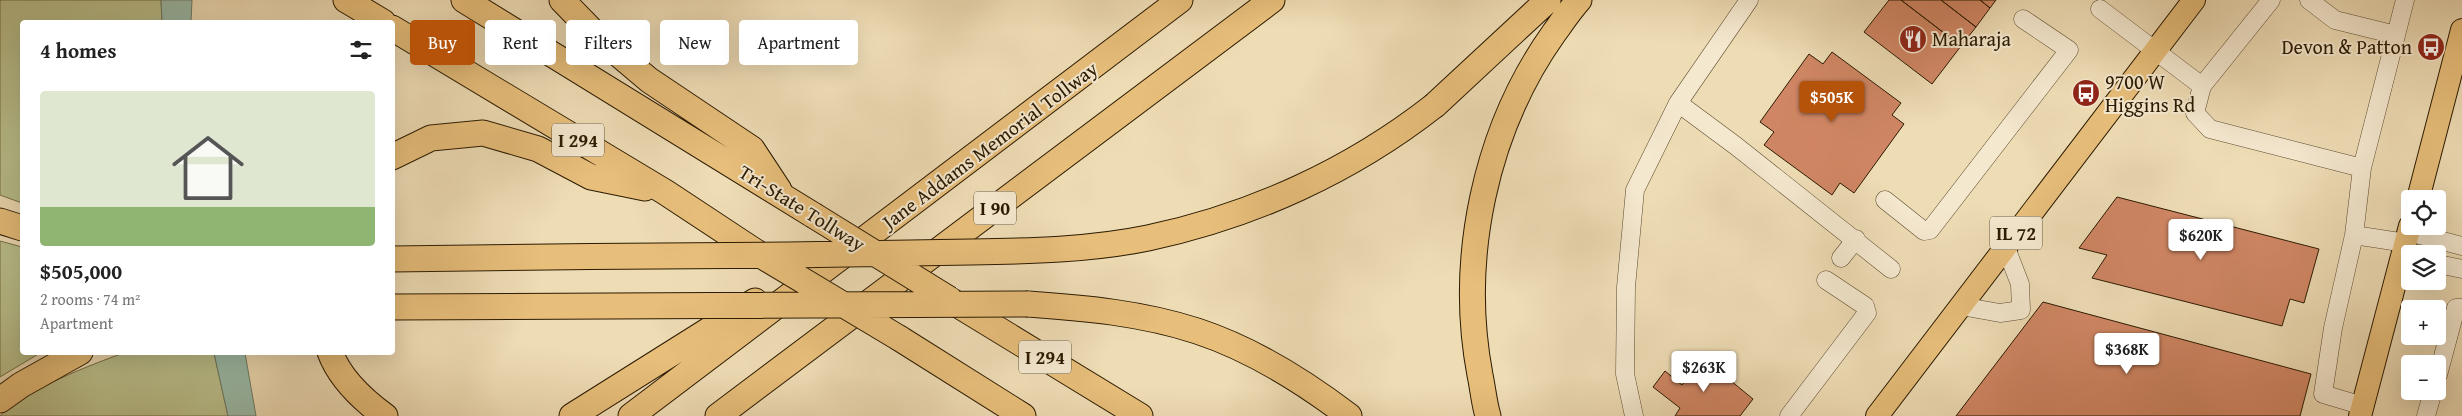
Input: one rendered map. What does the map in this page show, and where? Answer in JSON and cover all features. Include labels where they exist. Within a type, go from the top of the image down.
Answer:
[{"type":"highway","points":[[346,0],[380,20]]},
{"type":"highway","name":"Tri-State Tollway","points":[[464,0],[1140,416]]},
{"type":"highway","points":[[562,0],[597,36],[649,80],[752,149],[785,198]]},
{"type":"highway","name":"Jane Addams Memorial Tollway","points":[[631,416],[1180,0]]},
{"type":"highway","name":"I 90","points":[[718,416],[1272,0]]},
{"type":"highway","points":[[395,259],[994,251],[1087,247],[1146,239],[1199,226],[1260,206],[1328,175],[1377,146],[1434,105],[1548,0]]},
{"type":"highway","points":[[1488,416],[1476,355],[1472,303],[1475,246],[1482,200],[1498,144],[1518,92],[1544,48],[1579,0]]},
{"type":"highway","name":"I 294","points":[[395,30],[665,192],[762,256],[899,338],[1023,416]]},
{"type":"highway","points":[[395,156],[431,138],[483,133],[538,149],[591,176],[665,192]]},
{"type":"highway","points":[[0,221],[20,227]]},
{"type":"highway","points":[[572,416],[767,293],[821,272]]},
{"type":"highway","points":[[395,307],[1028,304],[1089,308],[1134,316],[1197,331],[1248,353],[1290,376],[1349,416]]},
{"type":"highway","points":[[0,400],[21,385],[75,355]]},
{"type":"highway","points":[[331,355],[333,361],[363,400],[385,416]]},
{"type":"main road","name":"IL 72","points":[[1877,416],[2194,0]]},
{"type":"main road","points":[[2421,190],[2457,72],[2462,30]]},
{"type":"main road","points":[[2362,411],[2407,243]]},
{"type":"lane","points":[[1634,416],[1625,374],[1626,287],[1635,190],[1678,103],[1749,0]]},
{"type":"lane","points":[[2271,0],[2202,86],[2195,113],[2210,129],[2362,168]]},
{"type":"lane","points":[[2309,0],[2335,20],[2396,35]]},
{"type":"lane","points":[[2362,411],[2323,394],[2333,328],[2354,236],[2362,168],[2406,0]]},
{"type":"lane","points":[[2100,9],[2202,86]]},
{"type":"lane","points":[[1885,200],[1924,231],[1930,230],[2069,50],[2023,19]]},
{"type":"lane","points":[[1678,103],[1856,239],[1891,269]]},
{"type":"lane","points":[[2354,236],[2407,243],[2462,246]]},
{"type":"lane","points":[[1841,258],[1856,239]]},
{"type":"lane","points":[[1961,306],[2000,313],[2026,314],[2020,284],[2006,248]]},
{"type":"lane","points":[[2446,266],[2462,269]]},
{"type":"lane","points":[[1789,416],[1866,313],[1865,306],[1826,280]]},
{"type":"lane","points":[[2443,355],[2456,308],[2462,308]]},
{"type":"lane","points":[[2426,416],[2430,400]]},
{"type":"green space","points":[[0,0],[161,0],[162,20],[20,20],[20,202],[0,195]]},
{"type":"green space","points":[[0,241],[20,246],[20,355],[37,355],[0,377]]},
{"type":"green space","points":[[118,355],[214,355],[228,416],[0,416],[27,396],[77,371]]},
{"type":"shaded area","points":[[161,0],[192,0],[191,20],[162,20]]},
{"type":"shaded area","points":[[214,355],[245,355],[256,416],[228,416]]},
{"type":"building","name":"Maharaja","points":[[1889,0],[1901,0],[1961,46],[1932,84],[1864,32]]},
{"type":"building","points":[[1901,0],[1941,0],[1976,27],[1961,46]]},
{"type":"building","points":[[1941,0],[1980,0],[1990,8],[1976,27]]},
{"type":"building","points":[[1980,0],[1996,0],[1990,8]]},
{"type":"building","points":[[1832,52],[1901,103],[1892,115],[1904,124],[1854,193],[1840,183],[1832,195],[1764,145],[1774,132],[1760,122],[1809,54],[1823,64]]},
{"type":"building","points":[[2117,197],[2319,249],[2304,303],[2290,299],[2282,326],[2092,278],[2107,255],[2079,248]]},
{"type":"building","points":[[2043,302],[2311,374],[2300,416],[1956,416]]},
{"type":"building","points":[[1703,358],[1753,399],[1740,416],[1675,416],[1680,408],[1653,387],[1665,371],[1682,385]]},
{"type":"place","name":"Maharaja","points":[[1913,39]]},
{"type":"place","name":"Devon & Patton","points":[[2431,47]]},
{"type":"place","name":"9700 W Higgins Rd","points":[[2086,93]]}]
